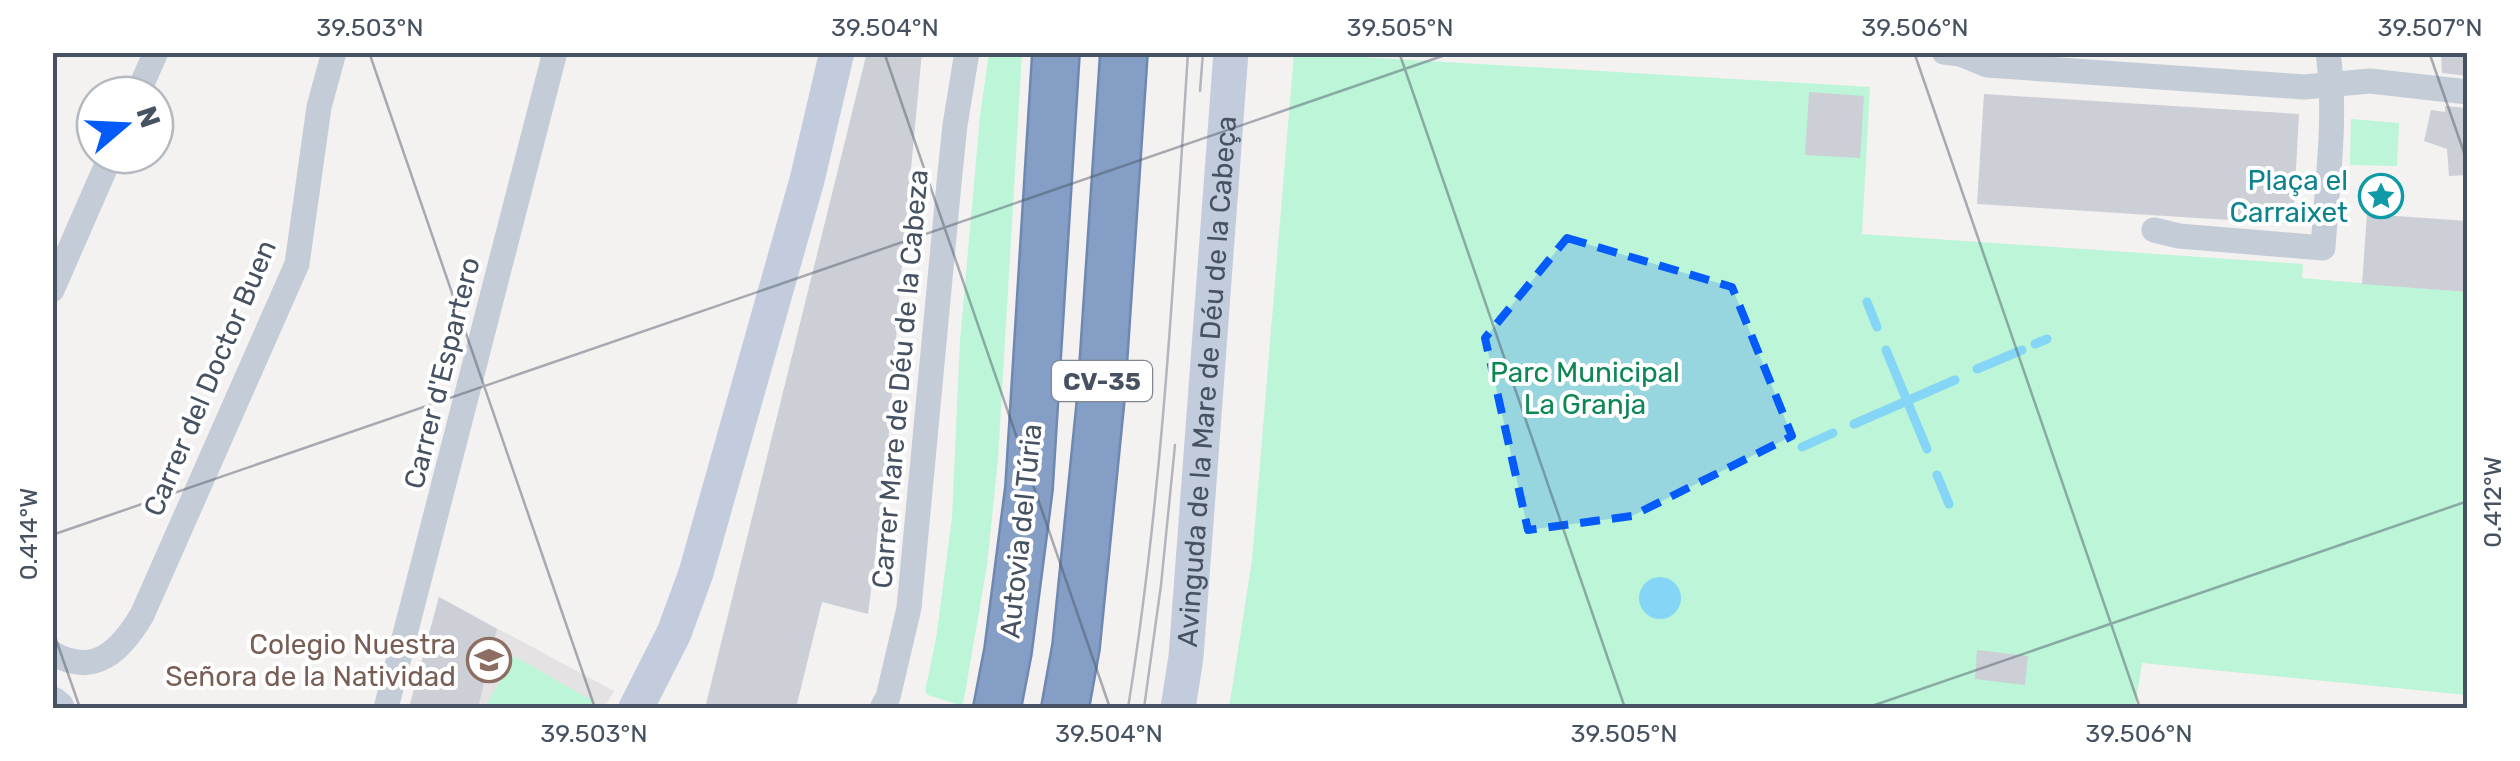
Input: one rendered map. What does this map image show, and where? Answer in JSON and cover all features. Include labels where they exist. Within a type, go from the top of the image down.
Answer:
[{"type":"highway","name":"Autovia del Túria","points":[[998,708],[1029,488],[1056,52]]},
{"type":"highway","name":"CV-35","points":[[1065,708],[1076,647],[1101,397],[1124,52]]},
{"type":"street","points":[[146,75],[156,52]]},
{"type":"street","name":"Carrer del Doctor Buen","points":[[52,653],[83,662],[110,655],[126,642],[142,615],[296,264],[319,106],[334,52]]},
{"type":"street","name":"Carrer d'Espartero","points":[[386,708],[555,52]]},
{"type":"street","points":[[636,708],[674,633],[696,573],[807,180],[837,52]]},
{"type":"street","name":"Carrer Mare de Déu de la Cabeza","points":[[882,708],[909,608],[949,182],[967,52]]},
{"type":"street","name":"Avinguda de la Mare de Déu de la Cabeça","points":[[1178,708],[1186,657],[1232,52]]},
{"type":"street","points":[[2154,230],[2179,236],[2322,248],[2333,85],[2328,52]]},
{"type":"street","points":[[1954,53],[1987,65],[2304,87],[2370,80],[2468,92]]},
{"type":"street","points":[[52,290],[102,175]]},
{"type":"highlighted area","points":[[1567,238],[1732,287],[1792,436],[1632,516],[1528,530],[1485,338]]},
{"type":"shaded area","name":"Colegio Nuestra Señora de la Natividad","points":[[439,597],[614,691],[604,708],[409,708]]},
{"type":"green space","points":[[989,53],[1022,53],[998,459],[987,565],[964,699],[959,705],[925,691],[952,518],[960,341]]},
{"type":"green space","name":"Parc Municipal La Granja","points":[[1294,53],[1870,87],[1862,234],[2303,264],[2302,278],[2467,292],[2467,695],[2142,663],[2135,708],[1229,708],[1252,560]]},
{"type":"green space","points":[[2351,119],[2399,123],[2397,166],[2350,165]]},
{"type":"green space","points":[[514,656],[593,701],[589,708],[485,707]]},
{"type":"water","points":[[1660,577],[1675,583],[1681,598],[1675,613],[1660,619],[1645,613],[1639,598],[1645,583]]},
{"type":"building","points":[[867,52],[922,52],[886,471],[868,614],[822,602],[796,708],[705,708]]},
{"type":"building","points":[[2441,52],[2468,52],[2468,76],[2442,73]]},
{"type":"building","points":[[1809,92],[1864,96],[1860,158],[1805,155]]},
{"type":"building","points":[[1984,94],[2299,114],[2293,224],[1977,204]]},
{"type":"building","points":[[2445,106],[2468,108],[2468,175],[2449,176],[2447,149],[2424,141],[2431,110],[2445,112]]},
{"type":"building","points":[[2367,214],[2468,221],[2468,292],[2362,284]]},
{"type":"building","points":[[439,597],[497,629],[478,708],[409,708]]},
{"type":"building","points":[[1977,650],[2028,656],[2025,685],[1975,679]]},
{"type":"waterway","points":[[1867,302],[1877,327]]},
{"type":"waterway","points":[[2035,344],[2047,339]]},
{"type":"waterway","points":[[1886,350],[1927,449]]},
{"type":"waterway","points":[[1977,369],[2022,350]]},
{"type":"waterway","points":[[1854,424],[1955,380]]},
{"type":"waterway","points":[[1802,447],[1833,433]]},
{"type":"waterway","points":[[1937,475],[1949,504]]},
{"type":"tram line","points":[[1128,708],[1159,463],[1188,52]]},
{"type":"tram line","points":[[1200,91],[1203,52]]},
{"type":"tram line","points":[[1144,708],[1175,445]]},
{"type":"place","name":"Plaça el Carraixet","points":[[2381,196]]},
{"type":"place","name":"Colegio Nuestra Señora de la Natividad","points":[[489,660]]}]
